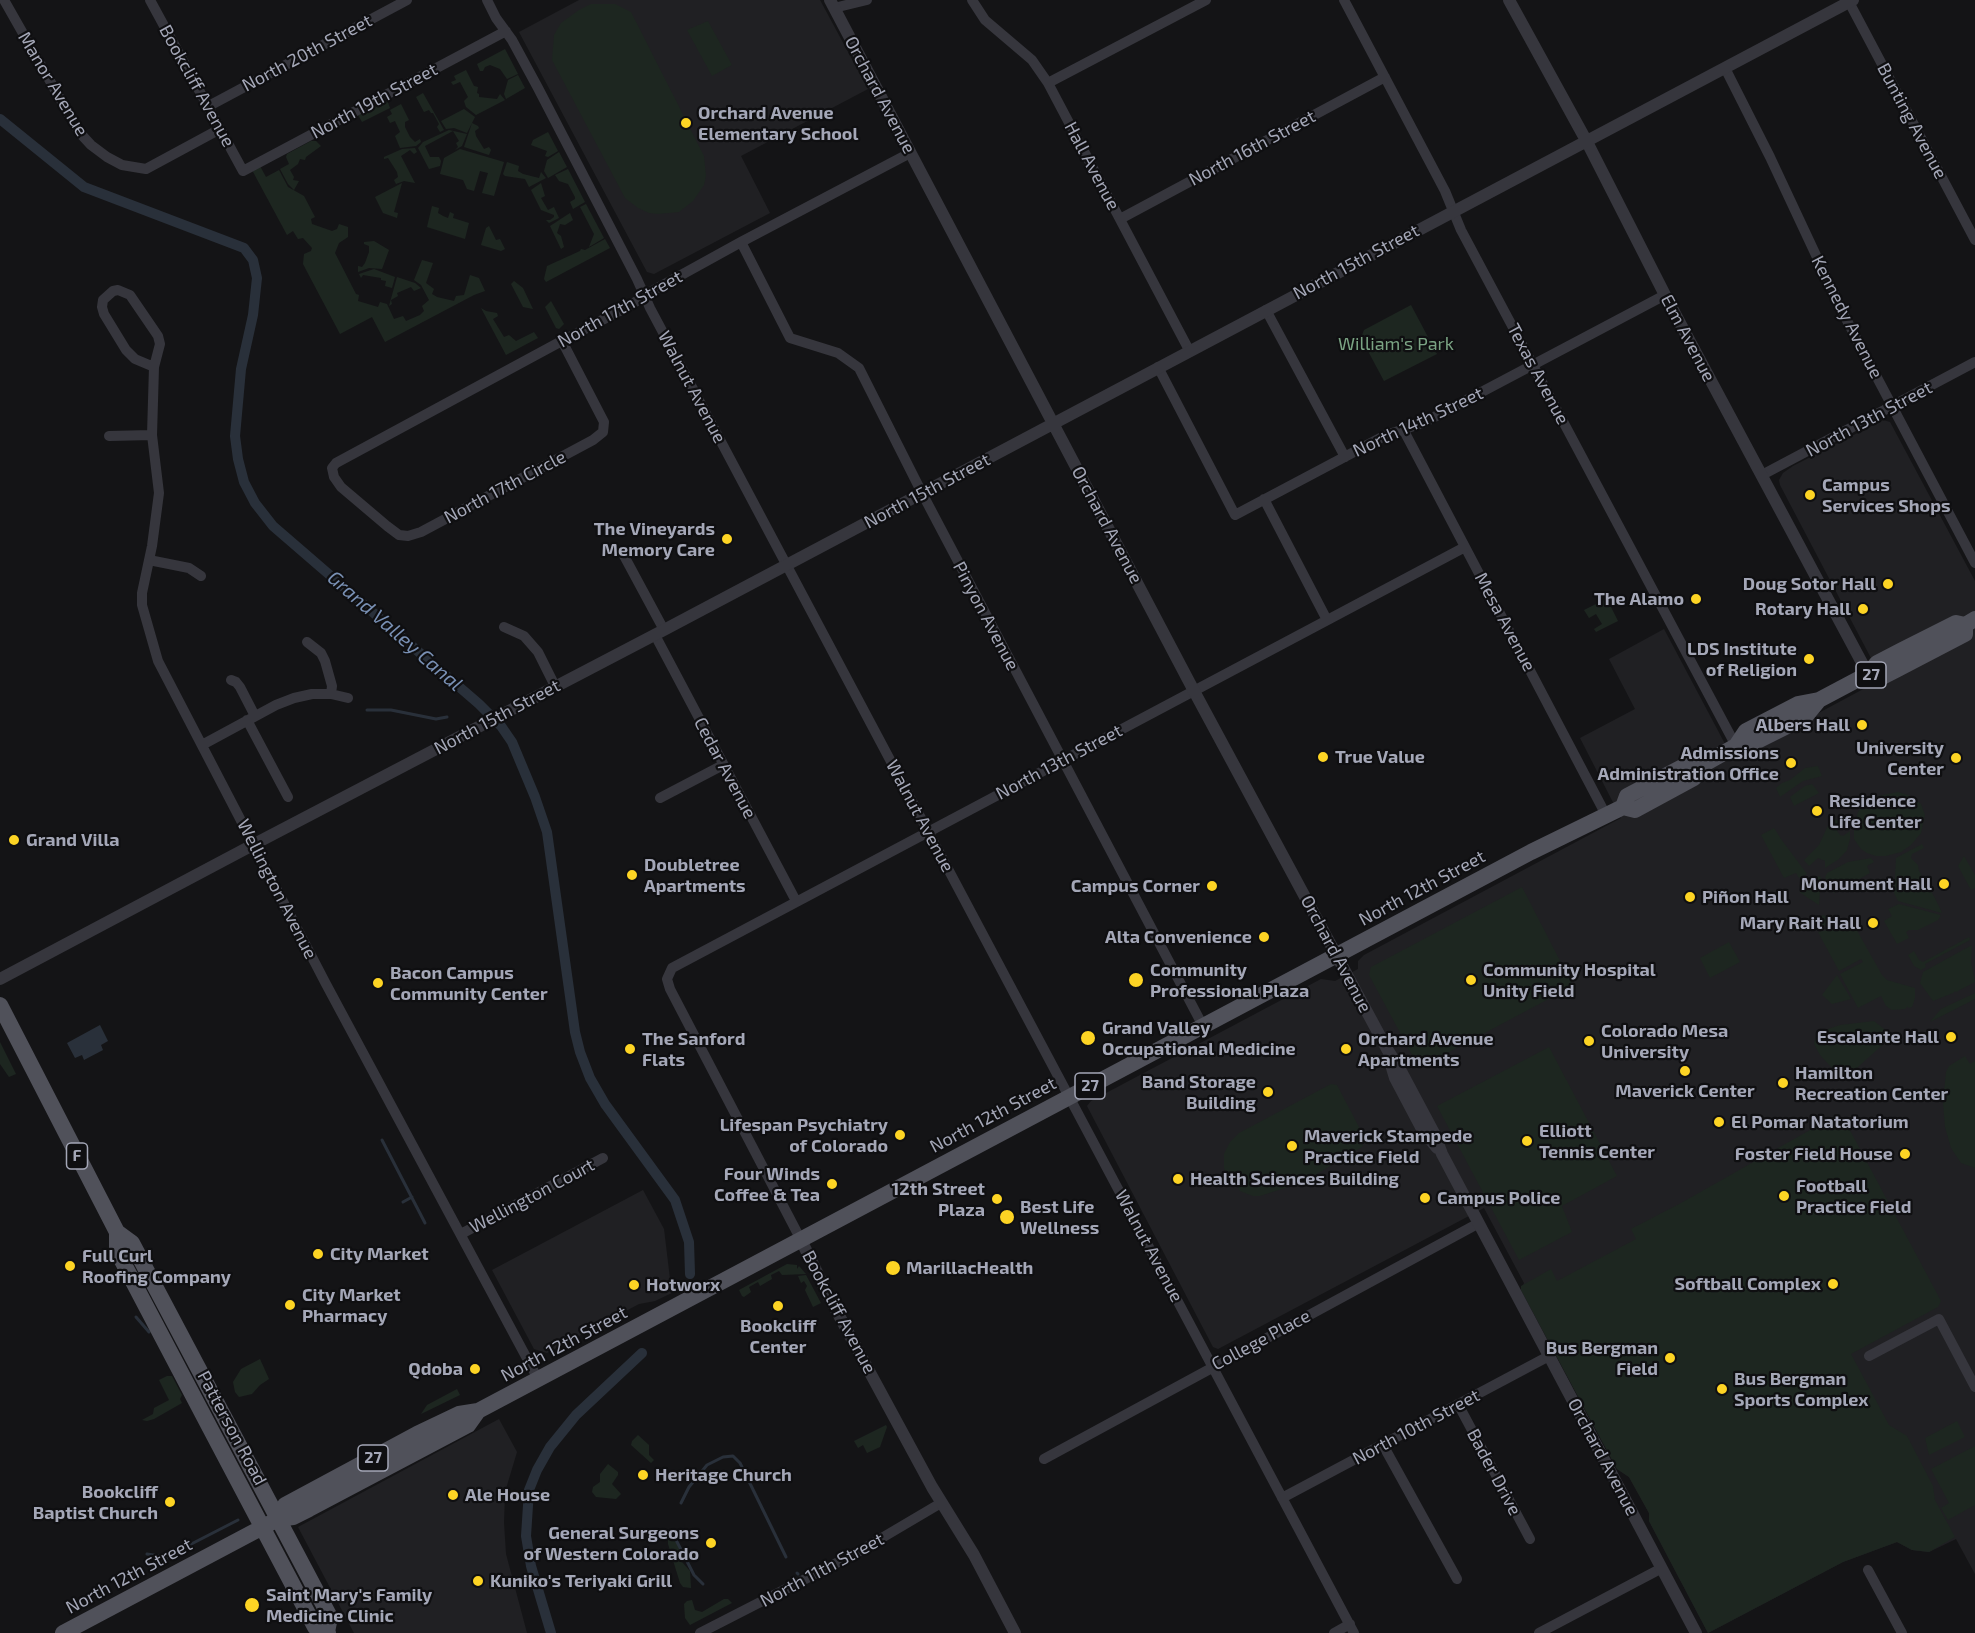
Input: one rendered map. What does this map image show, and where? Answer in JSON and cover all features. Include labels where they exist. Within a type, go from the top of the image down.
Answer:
[{"type":"main road","name":"North 12th Street","points":[[72,1631],[262,1527],[278,1519],[293,1517],[377,1465],[468,1425],[478,1411],[538,1379],[1531,852],[1623,807],[1628,796],[1686,765],[1697,768],[1736,746],[1753,743],[1805,717],[1819,700],[1868,674],[1878,663],[1902,650],[1956,623],[1970,622]]},
{"type":"main road","name":"Patterson Road","points":[[0,1005],[117,1232],[132,1243],[330,1617],[328,1633],[315,1627],[183,1377],[117,1251],[117,1232]]},
{"type":"main road","points":[[183,1377],[199,1369]]},
{"type":"street","name":"Manor Avenue","points":[[4,0],[79,132],[107,158],[123,165],[146,169],[220,129]]},
{"type":"street","name":"Bookcliff Avenue","points":[[150,0],[243,171]]},
{"type":"street","name":"North 20th Street","points":[[207,107],[407,0]]},
{"type":"street","name":"Walnut Avenue","points":[[487,0],[506,31],[600,207],[645,297],[1352,1629]]},
{"type":"street","points":[[832,4],[867,0]]},
{"type":"street","name":"Hall Avenue","points":[[972,0],[984,20],[1027,55],[1048,83],[1189,350]]},
{"type":"street","points":[[1048,83],[1206,0]]},
{"type":"street","name":"Texas Avenue","points":[[1344,0],[1445,191],[1461,230],[1736,746]]},
{"type":"street","name":"North 15th Street","points":[[0,980],[1851,1]]},
{"type":"street","name":"Bunting Avenue","points":[[1851,1],[1975,240]]},
{"type":"street","name":"Elm Avenue","points":[[1514,2],[1665,295],[1868,674]]},
{"type":"street","name":"Orchard Avenue","points":[[832,4],[1194,691],[1434,1133],[1479,1223],[1696,1633]]},
{"type":"street","name":"North 19th Street","points":[[243,171],[506,31]]},
{"type":"street","name":"Kennedy Avenue","points":[[1725,68],[1770,157],[1833,293],[1975,563]]},
{"type":"street","name":"North 16th Street","points":[[1120,219],[1385,77]]},
{"type":"street","name":"North 17th Street","points":[[332,468],[336,463],[645,297],[741,242],[910,153]]},
{"type":"street","name":"Pinyon Avenue","points":[[741,242],[790,338],[838,353],[859,368],[922,493],[1203,1026]]},
{"type":"street","name":"Wellington Avenue","points":[[154,367],[135,359],[126,350],[104,314],[103,300],[112,291],[118,290],[130,295],[158,336],[159,353],[154,367],[152,435],[159,493],[142,593],[145,621],[158,661],[332,994],[538,1379]]},
{"type":"street","name":"North 14th Street","points":[[1158,367],[1235,515],[1386,435],[1423,423],[1665,295]]},
{"type":"street","points":[[1266,310],[1344,457]]},
{"type":"street","name":"North 17th Circle","points":[[332,468],[334,477],[341,487],[393,531],[399,535],[408,536],[421,532],[593,440],[603,432],[604,422],[562,341]]},
{"type":"street","name":"North 13th Street","points":[[1762,475],[1975,362]]},
{"type":"street","name":"Mesa Avenue","points":[[1404,429],[1606,815]]},
{"type":"street","points":[[109,436],[152,435]]},
{"type":"street","points":[[1264,499],[1327,620]]},
{"type":"street","name":"North 13th Street","points":[[670,989],[667,979],[670,971],[677,964],[1466,547]]},
{"type":"street","name":"Cedar Avenue","points":[[622,552],[723,765],[796,901]]},
{"type":"street","points":[[149,560],[189,567],[201,576]]},
{"type":"street","points":[[504,627],[524,636],[538,652],[555,686]]},
{"type":"street","points":[[307,642],[321,653],[325,661],[332,686],[331,694]]},
{"type":"street","points":[[231,680],[240,687],[251,718],[288,798]]},
{"type":"street","points":[[202,745],[294,698],[312,694],[331,694],[348,698]]},
{"type":"street","points":[[660,798],[723,765]]},
{"type":"street","name":"Bookcliff Avenue","points":[[670,989],[829,1297],[941,1503],[974,1555],[1015,1633]]},
{"type":"street","name":"Wellington Court","points":[[461,1234],[603,1158]]},
{"type":"street","name":"College Place","points":[[1044,1459],[1479,1223]]},
{"type":"street","points":[[1869,1356],[1938,1319],[1975,1387]]},
{"type":"street","name":"North 10th Street","points":[[1282,1498],[1549,1356]]},
{"type":"street","name":"Bader Drive","points":[[1458,1404],[1530,1539]]},
{"type":"street","points":[[1383,1444],[1457,1579]]},
{"type":"street","name":"North 11th Street","points":[[700,1633],[858,1552],[941,1503]]},
{"type":"street","points":[[1539,1633],[1662,1568]]},
{"type":"street","points":[[1868,1569],[1902,1633]]},
{"type":"street","points":[[1334,1633],[1352,1629]]},
{"type":"shaded area","name":"Orchard Avenue Elementary School","points":[[579,0],[820,0],[868,89],[741,156],[770,213],[654,274],[647,272],[519,32]]},
{"type":"shaded area","name":"Colorado Mesa University","points":[[1883,420],[1890,422],[1975,581],[1975,1574],[1956,1539],[1929,1552],[1912,1550],[1897,1542],[1843,1562],[1708,1633],[1649,1521],[1649,1513],[1629,1477],[1617,1469],[1521,1290],[1524,1283],[1484,1208],[1218,1349],[1213,1347],[1087,1106],[1091,1101],[1321,979],[1335,981],[1358,969],[1358,961],[1364,955],[1621,818],[1580,738],[1635,709],[1609,659],[1664,629],[1733,759],[1882,679],[1779,480],[1783,473],[1793,466]]},
{"type":"shaded area","points":[[100,1025],[108,1041],[101,1045],[103,1050],[84,1060],[82,1055],[75,1058],[67,1043]]},
{"type":"shaded area","points":[[643,1190],[664,1229],[670,1279],[676,1291],[655,1301],[639,1304],[547,1353],[534,1349],[492,1270]]},
{"type":"shaded area","points":[[499,1419],[517,1452],[505,1492],[504,1523],[506,1554],[527,1633],[354,1633],[298,1527]]},
{"type":"green space","points":[[591,4],[615,4],[631,12],[704,156],[706,176],[704,185],[693,201],[679,212],[649,213],[625,198],[552,60],[554,35],[561,23]]},
{"type":"green space","points":[[708,21],[732,65],[712,76],[687,30]]},
{"type":"green space","points":[[505,49],[518,74],[507,79],[500,69],[490,65],[480,71],[477,64]]},
{"type":"green space","points":[[466,70],[474,86],[478,87],[479,97],[497,99],[500,94],[505,100],[476,115],[466,107],[464,101],[468,97],[460,82],[453,85],[451,82],[456,80],[454,76]]},
{"type":"green space","points":[[518,75],[525,88],[506,99],[504,94],[508,80]]},
{"type":"green space","points":[[423,93],[444,130],[440,132],[437,127],[439,124],[433,113],[429,110],[424,112],[416,97]]},
{"type":"green space","points":[[387,100],[390,108],[362,122],[358,115]]},
{"type":"green space","points":[[401,104],[409,120],[405,122],[405,127],[410,137],[415,142],[420,139],[421,142],[416,146],[400,148],[395,136],[400,132],[395,121],[390,123],[387,117],[392,114],[390,110]]},
{"type":"green space","points":[[464,109],[475,117],[467,133],[454,128],[446,129],[441,121]]},
{"type":"green space","points":[[472,123],[479,128],[475,131],[476,136],[484,149],[489,147],[491,150],[489,155],[464,147]]},
{"type":"green space","points":[[449,130],[467,134],[462,146],[455,150],[458,147],[456,143],[459,141],[453,131],[425,146],[430,157],[439,157],[441,161],[440,166],[429,169],[418,148],[423,142]]},
{"type":"green space","points":[[548,132],[558,151],[548,157],[545,156],[547,151],[531,145],[533,140]]},
{"type":"green space","points":[[311,141],[316,141],[321,146],[305,160],[300,159],[298,164],[290,170],[294,177],[293,180],[299,181],[294,190],[280,169],[289,164],[287,154]]},
{"type":"green space","points":[[415,148],[417,152],[414,154],[410,150],[401,156],[415,183],[404,181],[396,184],[394,180],[398,177],[397,172],[388,158],[384,159],[384,157],[402,149]]},
{"type":"green space","points":[[460,149],[504,162],[494,196],[482,193],[488,173],[480,171],[474,191],[467,189],[463,180],[440,174],[444,158]]},
{"type":"green space","points":[[559,152],[567,167],[548,178],[544,171],[547,160]]},
{"type":"green space","points":[[507,162],[519,166],[518,171],[523,174],[539,178],[541,172],[546,178],[529,187],[525,179],[503,174]]},
{"type":"green space","points":[[260,166],[266,177],[279,170],[288,187],[304,196],[315,217],[311,219],[312,224],[332,231],[337,229],[339,224],[348,227],[348,237],[339,243],[335,253],[356,294],[359,295],[358,301],[378,307],[380,302],[387,304],[394,319],[403,316],[406,321],[420,315],[424,311],[422,306],[429,300],[421,285],[414,280],[422,260],[433,263],[426,283],[434,289],[432,294],[437,297],[454,301],[456,296],[464,295],[470,275],[479,278],[485,291],[385,342],[372,317],[340,334],[303,264],[304,254],[312,248],[303,238],[298,239],[293,231],[287,235],[252,170]]},
{"type":"green space","points":[[568,169],[585,202],[573,209],[570,202],[575,197],[568,184],[559,181],[555,175]]},
{"type":"green space","points":[[402,183],[394,212],[398,213],[397,218],[383,213],[375,197]]},
{"type":"green space","points":[[541,183],[545,196],[541,198],[548,210],[554,207],[559,218],[549,223],[546,220],[550,220],[554,215],[541,210],[531,190]]},
{"type":"green space","points":[[586,204],[604,238],[589,247],[594,234],[580,207]]},
{"type":"green space","points":[[432,206],[439,208],[438,213],[443,216],[448,218],[450,212],[454,214],[453,218],[469,223],[465,239],[427,227]]},
{"type":"green space","points":[[570,213],[573,220],[565,225],[560,224],[557,233],[561,236],[564,247],[561,249],[550,226]]},
{"type":"green space","points":[[489,226],[496,240],[500,239],[505,249],[501,251],[481,245],[486,228]]},
{"type":"green space","points":[[605,239],[610,248],[546,282],[544,279],[547,266]]},
{"type":"green space","points":[[374,241],[389,250],[382,269],[369,268],[358,272],[358,266],[362,267],[369,252],[369,246],[364,242]]},
{"type":"green space","points":[[374,269],[395,277],[392,288],[385,286],[386,281],[381,278],[363,275],[361,278],[359,274]]},
{"type":"green space","points":[[397,277],[415,283],[421,288],[414,291],[411,287],[397,293],[398,296],[391,300],[392,304],[389,306]]},
{"type":"green space","points":[[514,281],[523,288],[533,309],[523,307],[511,284]]},
{"type":"green space","points":[[551,301],[564,324],[559,329],[556,328],[545,307]]},
{"type":"green space","name":"William's Park","points":[[1411,305],[1437,354],[1384,381],[1361,338],[1364,330]]},
{"type":"green space","points":[[481,308],[497,313],[498,316],[493,319],[504,337],[509,335],[516,341],[534,332],[538,338],[506,355]]},
{"type":"green space","points":[[1614,595],[1618,603],[1611,607],[1618,621],[1596,632],[1594,629],[1602,624],[1596,614],[1589,618],[1584,610]]},
{"type":"green space","points":[[1818,766],[1822,776],[1803,781],[1780,797],[1776,788],[1782,783],[1790,780],[1805,768]]},
{"type":"green space","points":[[1812,784],[1819,793],[1794,806],[1790,797],[1805,786]]},
{"type":"green space","points":[[1898,792],[1911,796],[1921,804],[1925,815],[1921,833],[1911,845],[1901,852],[1886,856],[1867,853],[1854,839],[1854,824],[1858,812],[1867,802],[1878,796]]},
{"type":"green space","points":[[1831,819],[1836,819],[1838,822],[1837,831],[1840,835],[1843,836],[1850,831],[1847,850],[1839,859],[1825,868],[1825,861],[1818,858],[1809,866],[1804,860],[1819,845]]},
{"type":"green space","points":[[1774,828],[1807,874],[1799,878],[1796,873],[1784,878],[1761,835]]},
{"type":"green space","points":[[1922,844],[1924,848],[1912,854],[1911,858],[1918,865],[1942,913],[1898,901],[1894,893],[1896,858]]},
{"type":"green space","points":[[1964,856],[1975,875],[1975,888],[1971,890],[1958,866]]},
{"type":"green space","points":[[1871,858],[1874,862],[1867,866],[1870,873],[1834,893],[1825,877],[1827,873],[1848,862]]},
{"type":"green space","points":[[1816,876],[1821,877],[1819,905],[1799,892],[1805,889],[1801,882]]},
{"type":"green space","name":"Community Hospital Unity Field","points":[[1522,887],[1573,986],[1419,1068],[1369,975],[1371,967]]},
{"type":"green space","points":[[1899,904],[1941,915],[1938,920],[1918,930],[1909,930],[1906,932],[1909,938],[1897,944],[1884,921],[1892,916],[1888,909]]},
{"type":"green space","points":[[1822,915],[1839,919],[1848,931],[1855,927],[1887,980],[1915,988],[1912,1007],[1892,1010],[1886,1006],[1881,996],[1858,1008],[1840,974],[1863,962],[1861,959],[1839,971],[1818,932],[1827,930],[1825,925],[1816,930]]},
{"type":"green space","points":[[1969,937],[1970,940],[1925,964],[1926,967],[1921,970],[1914,966],[1908,955],[1914,951],[1919,960],[1923,962]]},
{"type":"green space","points":[[1729,942],[1740,962],[1710,978],[1700,958]]},
{"type":"green space","points":[[1972,945],[1971,961],[1975,982],[1933,1001],[1920,983],[1923,972]]},
{"type":"green space","points":[[1837,975],[1851,999],[1832,1004],[1822,995]]},
{"type":"green space","points":[[1975,993],[1975,999],[1930,1022],[1941,1009]]},
{"type":"green space","points":[[1874,1021],[1888,1032],[1889,1039],[1848,1076],[1840,1075],[1833,1069],[1820,1055],[1814,1044],[1816,1036],[1822,1031],[1840,1025]]},
{"type":"green space","points":[[0,1042],[16,1074],[9,1077],[0,1064]]},
{"type":"green space","name":"Elliott Tennis Center","points":[[1549,1047],[1617,1176],[1562,1206],[1572,1232],[1519,1260],[1437,1106]]},
{"type":"green space","points":[[1965,1056],[1970,1064],[1975,1061],[1975,1168],[1961,1163],[1951,1148],[1945,1127],[1943,1103],[1946,1072],[1949,1066]]},
{"type":"green space","name":"Maverick Stampede Practice Field","points":[[1331,1084],[1337,1085],[1360,1129],[1364,1140],[1362,1147],[1315,1175],[1291,1186],[1260,1196],[1240,1191],[1232,1176],[1228,1178],[1224,1168],[1224,1154],[1230,1142],[1239,1133]]},
{"type":"green space","name":"Bus Bergman Sports Complex","points":[[1833,1117],[1839,1117],[1845,1121],[1941,1301],[1938,1307],[1851,1354],[1889,1425],[1907,1436],[1933,1486],[1935,1500],[1955,1537],[1929,1552],[1912,1550],[1897,1542],[1843,1562],[1708,1633],[1649,1521],[1649,1513],[1629,1477],[1617,1469],[1521,1290],[1521,1286],[1551,1269],[1557,1281],[1636,1239],[1631,1229]]},
{"type":"green space","points":[[787,1264],[797,1265],[797,1269],[799,1266],[806,1274],[782,1275],[779,1271],[771,1275],[772,1279],[760,1286],[758,1282],[749,1287],[751,1292],[742,1296],[739,1290]]},
{"type":"green space","points":[[806,1275],[821,1303],[813,1307],[805,1290],[807,1286],[804,1281],[801,1283],[798,1276]]},
{"type":"green space","points":[[260,1359],[269,1379],[252,1394],[239,1397],[235,1392],[233,1382],[241,1369]]},
{"type":"green space","points":[[172,1376],[182,1395],[180,1399],[182,1403],[154,1419],[142,1420],[153,1414],[154,1408],[169,1400],[159,1380]]},
{"type":"green space","points":[[457,1389],[460,1395],[421,1414],[427,1405]]},
{"type":"green space","points":[[1957,1421],[1965,1437],[1929,1455],[1925,1438]]},
{"type":"green space","points":[[886,1425],[880,1447],[867,1453],[863,1445],[858,1448],[854,1441]]},
{"type":"green space","points":[[638,1435],[649,1445],[649,1455],[654,1460],[651,1463],[631,1445]]},
{"type":"green space","points":[[1975,1446],[1975,1505],[1948,1520],[1941,1508],[1949,1503],[1931,1469]]},
{"type":"green space","points":[[608,1464],[618,1472],[612,1484],[621,1494],[616,1499],[596,1497],[592,1492],[593,1487],[600,1482],[600,1474]]},
{"type":"green space","points":[[668,1537],[672,1537],[678,1544],[682,1562],[690,1571],[691,1588],[683,1587],[680,1583]]},
{"type":"green space","points":[[724,1599],[732,1603],[690,1625],[685,1618],[684,1604],[687,1601],[692,1600],[695,1610],[702,1612]]},
{"type":"waterway","name":"Grand Valley Canal","points":[[0,119],[84,187],[244,248],[253,260],[257,278],[253,315],[241,369],[235,436],[244,482],[255,503],[273,526],[479,704],[501,726],[512,742],[547,832],[575,1032],[580,1052],[590,1078],[605,1104],[675,1200],[689,1242],[690,1274]]},
{"type":"waterway","points":[[367,710],[391,710],[436,719],[447,717]]},
{"type":"waterway","points":[[382,1140],[425,1223]]},
{"type":"waterway","points":[[403,1202],[412,1197]]},
{"type":"waterway","points":[[136,1317],[149,1332]]},
{"type":"waterway","points":[[551,1633],[531,1566],[526,1536],[529,1490],[550,1447],[576,1415],[642,1353]]},
{"type":"waterway","points":[[681,1503],[689,1487],[707,1465],[723,1457],[733,1456],[740,1463],[786,1557]]},
{"type":"waterway","points":[[151,1568],[167,1559],[166,1557],[238,1520]]},
{"type":"waterway","points":[[673,1534],[694,1575],[703,1584]]},
{"type":"waterway","points":[[147,1554],[166,1557]]},
{"type":"place","name":"Orchard Avenue Elementary School","points":[[686,123]]},
{"type":"place","name":"Campus Services Shops","points":[[1810,495]]},
{"type":"place","name":"The Vineyards Memory Care","points":[[727,539]]},
{"type":"place","name":"Doug Sotor Hall","points":[[1888,584]]},
{"type":"place","name":"The Alamo","points":[[1696,599]]},
{"type":"place","name":"Rotary Hall","points":[[1863,609]]},
{"type":"place","name":"LDS Institute of Religion","points":[[1809,659]]},
{"type":"place","name":"Albers Hall","points":[[1862,725]]},
{"type":"place","name":"True Value","points":[[1323,757]]},
{"type":"place","name":"University Center","points":[[1956,758]]},
{"type":"place","name":"Admissions Administration Office","points":[[1791,763]]},
{"type":"place","name":"Residence Life Center","points":[[1817,811]]},
{"type":"place","name":"Grand Villa","points":[[14,840]]},
{"type":"place","name":"Doubletree Apartments","points":[[632,875]]},
{"type":"place","name":"Monument Hall","points":[[1944,884]]},
{"type":"place","name":"Campus Corner","points":[[1212,886]]},
{"type":"place","name":"Piñon Hall","points":[[1690,897]]},
{"type":"place","name":"Mary Rait Hall","points":[[1873,923]]},
{"type":"place","name":"Alta Convenience","points":[[1264,937]]},
{"type":"place","name":"Community Professional Plaza","points":[[1136,980]]},
{"type":"place","name":"Community Hospital Unity Field","points":[[1471,980]]},
{"type":"place","name":"Bacon Campus Community Center","points":[[378,983]]},
{"type":"place","name":"Escalante Hall","points":[[1951,1037]]},
{"type":"place","name":"Grand Valley Occupational Medicine","points":[[1088,1038]]},
{"type":"place","name":"Colorado Mesa University","points":[[1589,1041]]},
{"type":"place","name":"The Sanford Flats","points":[[630,1049]]},
{"type":"place","name":"Orchard Avenue Apartments","points":[[1346,1049]]},
{"type":"place","name":"Maverick Center","points":[[1685,1071]]},
{"type":"place","name":"Hamilton Recreation Center","points":[[1783,1083]]},
{"type":"place","name":"Band Storage Building","points":[[1268,1092]]},
{"type":"place","name":"El Pomar Natatorium","points":[[1719,1122]]},
{"type":"place","name":"Lifespan Psychiatry of Colorado","points":[[900,1135]]},
{"type":"place","name":"Elliott Tennis Center","points":[[1527,1141]]},
{"type":"place","name":"Maverick Stampede Practice Field","points":[[1292,1146]]},
{"type":"place","name":"Foster Field House","points":[[1905,1154]]},
{"type":"place","name":"Health Sciences Building","points":[[1178,1179]]},
{"type":"place","name":"Four Winds Coffee & Tea","points":[[832,1184]]},
{"type":"place","name":"Football Practice Field","points":[[1784,1196]]},
{"type":"place","name":"Campus Police","points":[[1425,1198]]},
{"type":"place","name":"12th Street Plaza","points":[[997,1199]]},
{"type":"place","name":"Best Life Wellness","points":[[1007,1217]]},
{"type":"place","name":"City Market","points":[[318,1254]]},
{"type":"place","name":"Full Curl Roofing Company","points":[[70,1266]]},
{"type":"place","name":"MarillacHealth","points":[[893,1268]]},
{"type":"place","name":"Softball Complex","points":[[1833,1284]]},
{"type":"place","name":"Hotworx","points":[[634,1285]]},
{"type":"place","name":"City Market Pharmacy","points":[[290,1305]]},
{"type":"place","name":"Bookcliff Center","points":[[778,1306]]},
{"type":"place","name":"Bus Bergman Field","points":[[1670,1358]]},
{"type":"place","name":"Qdoba","points":[[475,1369]]},
{"type":"place","name":"Bus Bergman Sports Complex","points":[[1722,1389]]},
{"type":"place","name":"Heritage Church","points":[[643,1475]]},
{"type":"place","name":"Ale House","points":[[453,1495]]},
{"type":"place","name":"Bookcliff Baptist Church","points":[[170,1502]]},
{"type":"place","name":"General Surgeons of Western Colorado","points":[[711,1543]]},
{"type":"place","name":"Kuniko's Teriyaki Grill","points":[[478,1581]]},
{"type":"place","name":"Saint Mary's Family Medicine Clinic","points":[[252,1605]]}]
